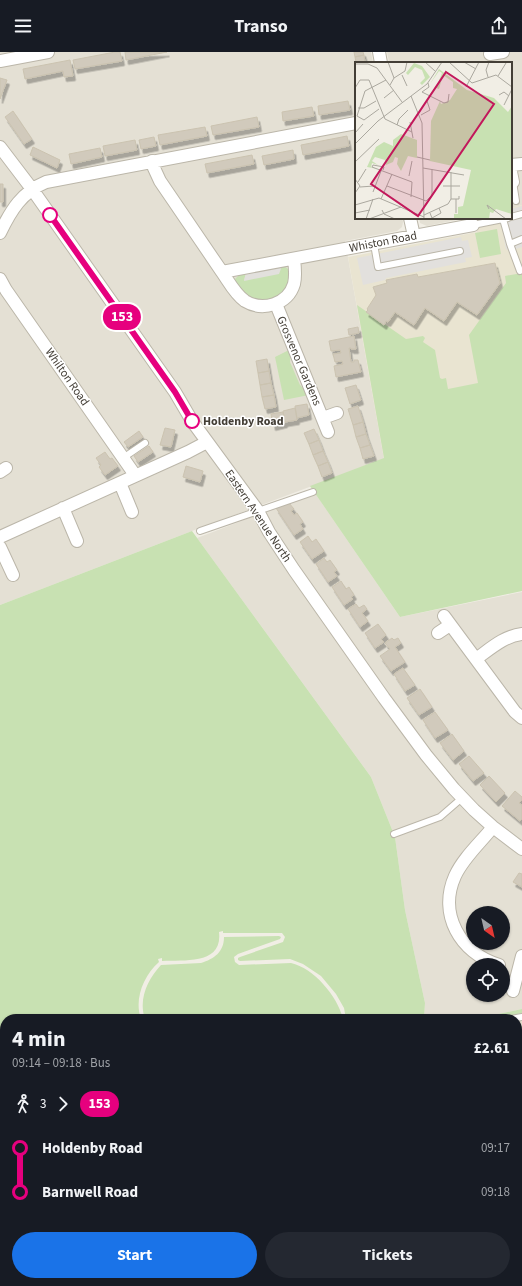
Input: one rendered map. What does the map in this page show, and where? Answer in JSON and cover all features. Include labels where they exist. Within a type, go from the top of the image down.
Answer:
[{"type":"street","points":[[0,61],[48,52]]},
{"type":"street","points":[[379,52],[381,62]]},
{"type":"street","points":[[490,56],[503,52]]},
{"type":"street","points":[[0,232],[19,200],[32,189],[46,182],[355,123]]},
{"type":"street","name":"Eastern Avenue North","points":[[0,147],[32,189],[175,392],[192,421],[258,511],[275,542],[391,708],[436,768],[462,798],[493,828],[522,849]]},
{"type":"street","points":[[152,161],[160,181],[222,272],[237,293],[245,301],[250,304],[260,306],[276,304],[287,295],[293,287],[295,274],[294,259]]},
{"type":"street","points":[[512,165],[522,164]]},
{"type":"street","points":[[410,219],[414,236]]},
{"type":"street","name":"Whiston Road","points":[[222,272],[473,225]]},
{"type":"street","name":"Whilton Road","points":[[0,279],[6,290],[135,475]]},
{"type":"street","name":"Grosvenor Gardens","points":[[276,304],[328,432]]},
{"type":"street","name":"Grosvenor Gardens","points":[[323,418],[337,413]]},
{"type":"street","points":[[0,537],[207,442]]},
{"type":"street","points":[[120,483],[132,512]]},
{"type":"street","points":[[63,508],[76,541]]},
{"type":"street","points":[[0,547],[13,575]]},
{"type":"street","points":[[438,633],[447,621],[515,712],[522,718]]},
{"type":"street","points":[[476,659],[504,640],[522,634]]},
{"type":"street","points":[[481,958],[464,944],[453,925],[449,901],[452,884],[459,869],[493,828]]},
{"type":"street","points":[[512,991],[522,956]]},
{"type":"street","points":[[510,968],[518,970]]},
{"type":"lane","points":[[512,177],[516,201]]},
{"type":"lane","points":[[512,217],[522,214]]},
{"type":"lane","points":[[473,225],[501,219]]},
{"type":"lane","points":[[506,219],[510,244],[520,271]]},
{"type":"lane","points":[[510,244],[522,239]]},
{"type":"lane","points":[[374,244],[378,267],[460,251]]},
{"type":"lane","points":[[123,458],[145,443]]},
{"type":"lane","points":[[200,531],[313,492]]},
{"type":"lane","points":[[394,834],[440,817],[462,798]]},
{"type":"shaded area","points":[[0,52],[371,52],[373,62],[355,62],[355,219],[402,219],[403,222],[402,227],[397,231],[345,241],[384,459],[0,605]]},
{"type":"shaded area","points":[[387,52],[522,52],[522,205],[512,208],[512,62],[389,62]]},
{"type":"shaded area","points":[[522,205],[522,455],[384,459],[348,257],[477,232],[475,219],[512,219],[512,208]]},
{"type":"shaded area","points":[[522,206],[522,247],[510,251],[506,249],[498,219],[512,219],[512,209]]},
{"type":"shaded area","points":[[419,219],[461,219],[427,226],[420,223]]},
{"type":"shaded area","points":[[461,237],[462,241],[468,240],[472,257],[465,258],[466,262],[386,278],[385,280],[363,285],[357,258]]},
{"type":"shaded area","points":[[282,266],[279,274],[244,281],[246,273]]},
{"type":"shaded area","points":[[315,493],[400,617],[522,592],[522,1009],[498,1014],[424,1014],[425,1003],[405,910],[395,837],[371,777],[197,538]]},
{"type":"green space","points":[[497,229],[501,254],[480,258],[475,233]]},
{"type":"green space","points":[[282,266],[288,269],[290,275],[289,282],[278,296],[269,300],[259,300],[247,296],[240,289],[235,279],[239,275],[246,273],[244,280]]},
{"type":"green space","points":[[522,273],[522,591],[400,617],[310,486],[384,458],[357,305],[406,339],[423,336],[425,338],[423,342],[435,350],[440,378],[446,378],[448,389],[478,383],[469,335],[506,283],[505,276]]},
{"type":"green space","points":[[289,350],[291,354],[290,362],[300,385],[309,395],[284,400],[275,357]]},
{"type":"green space","points":[[192,531],[371,777],[395,837],[405,910],[425,1003],[424,1014],[345,1014],[344,1008],[336,994],[321,976],[303,964],[290,959],[238,960],[240,957],[283,942],[285,937],[282,933],[223,933],[223,931],[219,932],[219,943],[215,950],[209,955],[191,960],[162,961],[162,958],[158,959],[159,962],[148,974],[141,989],[139,996],[140,1014],[0,1014],[0,605]]},
{"type":"green space","points":[[224,937],[281,937],[280,939],[238,954],[234,957],[235,962],[239,965],[291,963],[300,966],[316,977],[324,985],[336,1002],[341,1014],[144,1014],[143,1004],[148,983],[161,965],[201,963],[206,961],[214,957],[220,951],[224,942]]},
{"type":"green space","points":[[522,1009],[522,1013],[518,1014],[498,1014]]},
{"type":"building","points":[[120,52],[122,61],[75,69],[73,60]]},
{"type":"building","points":[[125,52],[167,52],[126,60]]},
{"type":"building","points":[[354,52],[363,52],[364,55],[355,57]]},
{"type":"building","points":[[364,55],[365,62],[356,62],[355,57]]},
{"type":"building","points":[[70,60],[73,76],[64,77],[63,71],[25,79],[23,69]]},
{"type":"building","points":[[0,78],[7,80],[0,99]]},
{"type":"building","points":[[348,101],[350,110],[319,115],[318,106]]},
{"type":"building","points":[[312,107],[314,116],[283,121],[282,112]]},
{"type":"building","points":[[13,111],[32,139],[24,144],[5,117]]},
{"type":"building","points":[[257,117],[259,127],[213,135],[211,126]]},
{"type":"building","points":[[205,127],[207,136],[160,145],[158,135]]},
{"type":"building","points":[[347,136],[349,146],[303,155],[301,145]]},
{"type":"building","points":[[154,137],[156,146],[141,149],[139,140]]},
{"type":"building","points":[[135,140],[137,150],[105,156],[103,146]]},
{"type":"building","points":[[33,147],[60,160],[57,168],[30,155]]},
{"type":"building","points":[[100,148],[102,157],[71,164],[69,154]]},
{"type":"building","points":[[293,150],[294,159],[264,165],[262,156]]},
{"type":"building","points":[[252,155],[254,164],[207,173],[205,164]]},
{"type":"building","points":[[0,184],[3,184],[3,202],[0,202]]},
{"type":"building","points":[[495,263],[500,283],[477,315],[457,302],[444,321],[425,308],[414,325],[395,312],[384,325],[366,312],[376,295],[373,287],[387,283],[386,280],[417,274],[418,277]]},
{"type":"building","points":[[358,327],[359,333],[349,335],[348,329]]},
{"type":"building","points":[[354,336],[356,349],[349,348],[351,362],[358,360],[361,372],[336,377],[334,366],[343,364],[342,361],[335,362],[333,354],[341,353],[340,350],[331,351],[329,341]]},
{"type":"building","points":[[267,359],[269,371],[258,373],[256,361]]},
{"type":"building","points":[[269,371],[271,383],[260,385],[258,373]]},
{"type":"building","points":[[271,383],[274,395],[262,397],[260,385]]},
{"type":"building","points":[[356,385],[361,400],[350,404],[345,388]]},
{"type":"building","points":[[274,395],[276,407],[265,409],[262,397]]},
{"type":"building","points":[[307,404],[309,415],[297,418],[295,406]]},
{"type":"building","points":[[358,406],[363,422],[353,425],[348,409]]},
{"type":"building","points":[[295,408],[297,420],[285,422],[283,411]]},
{"type":"building","points":[[283,412],[285,423],[273,426],[271,414]]},
{"type":"building","points":[[363,422],[366,434],[356,437],[353,425]]},
{"type":"building","points":[[165,428],[175,430],[171,447],[160,445]]},
{"type":"building","points":[[314,429],[319,440],[309,444],[304,433]]},
{"type":"building","points":[[139,431],[143,437],[128,447],[124,442]]},
{"type":"building","points":[[366,434],[370,445],[360,448],[356,437]]},
{"type":"building","points":[[319,440],[323,451],[313,455],[309,444]]},
{"type":"building","points":[[370,445],[374,456],[363,459],[360,448]]},
{"type":"building","points":[[149,446],[153,452],[138,462],[134,456]]},
{"type":"building","points":[[323,451],[328,462],[318,466],[313,455]]},
{"type":"building","points":[[105,452],[118,466],[105,475],[99,467],[101,465],[96,458]]},
{"type":"building","points":[[328,462],[332,473],[322,477],[318,466]]},
{"type":"building","points":[[186,466],[203,471],[200,482],[183,477]]},
{"type":"building","points":[[289,503],[294,509],[291,511],[294,515],[297,513],[303,522],[300,524],[303,529],[294,535],[276,508]]},
{"type":"building","points":[[308,536],[312,542],[316,539],[324,551],[312,559],[300,542]]},
{"type":"building","points":[[324,558],[327,562],[330,560],[337,570],[334,572],[337,576],[328,582],[316,564]]},
{"type":"building","points":[[341,581],[346,589],[349,587],[354,595],[351,597],[353,599],[344,605],[332,587]]},
{"type":"building","points":[[356,604],[359,608],[364,605],[367,609],[362,613],[368,621],[360,627],[348,609]]},
{"type":"building","points":[[378,624],[386,635],[381,639],[384,642],[375,648],[365,633]]},
{"type":"building","points":[[392,638],[394,640],[398,638],[401,643],[395,647],[405,662],[391,671],[380,656],[390,649],[385,643]]},
{"type":"building","points":[[403,668],[415,685],[405,691],[394,674]]},
{"type":"building","points":[[420,689],[432,707],[419,715],[407,698]]},
{"type":"building","points":[[435,712],[448,730],[435,738],[423,720]]},
{"type":"building","points":[[452,734],[464,751],[453,760],[440,743]]},
{"type":"building","points":[[469,756],[484,773],[473,781],[459,764]]},
{"type":"building","points":[[489,776],[505,793],[496,802],[480,785]]},
{"type":"building","points":[[515,791],[522,797],[522,800],[519,803],[522,805],[522,819],[520,821],[502,806]]},
{"type":"building","points":[[519,873],[522,874],[522,887],[513,882]]},
{"type":"bus line","name":"153","points":[[50,215],[175,392],[192,421]]},
{"type":"place","name":"Holdenby Road","points":[[192,421]]}]
